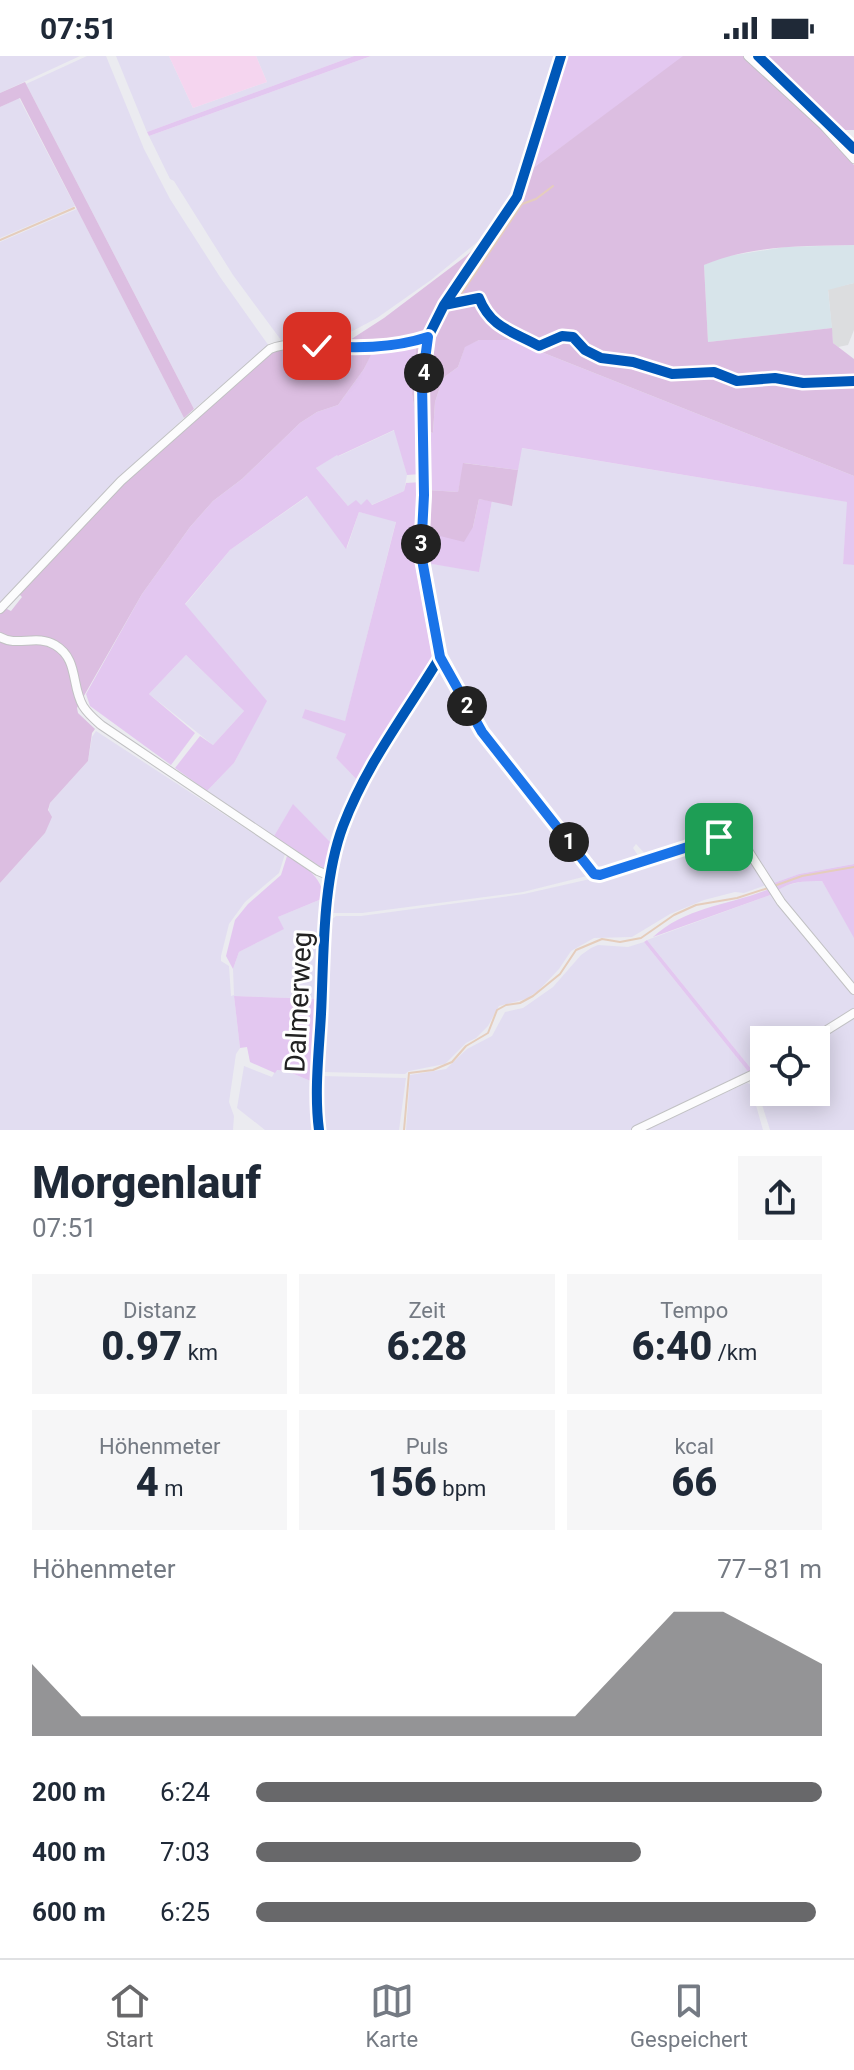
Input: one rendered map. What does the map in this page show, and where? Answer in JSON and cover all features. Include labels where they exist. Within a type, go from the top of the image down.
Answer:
[{"type":"street","points":[[561,56],[517,197],[444,305],[428,337],[422,382],[424,495],[421,554],[440,657],[482,732],[594,874],[600,875],[734,834],[742,841],[781,902],[854,990]]},
{"type":"street","points":[[748,56],[823,125],[854,159]]},
{"type":"street","points":[[0,609],[121,481],[270,349],[283,345],[392,346],[428,337]]},
{"type":"street","points":[[0,637],[12,642],[39,640],[55,644],[72,665],[84,707],[101,725],[318,871],[330,876]]},
{"type":"street","name":"Dalmerweg","points":[[319,1130],[318,1084],[330,876],[342,828],[374,758],[440,657]]},
{"type":"street","points":[[830,1028],[854,1013]]},
{"type":"street","points":[[636,1130],[750,1076]]},
{"type":"shaded area","points":[[0,56],[80,56],[0,93]]},
{"type":"shaded area","points":[[87,56],[106,56],[144,149],[170,199],[269,346],[194,409],[26,84]]},
{"type":"shaded area","points":[[116,56],[169,56],[193,108],[267,82],[256,56],[354,56],[147,132]]},
{"type":"shaded area","points":[[169,56],[256,56],[267,82],[193,108]]},
{"type":"shaded area","points":[[354,56],[371,56],[149,136],[147,132]]},
{"type":"shaded area","points":[[371,56],[555,56],[513,196],[492,230],[431,280],[377,318],[328,344],[281,340],[233,275],[170,179],[149,136]]},
{"type":"shaded area","points":[[566,56],[685,56],[529,171]]},
{"type":"shaded area","points":[[683,56],[854,56],[854,130],[844,130],[831,139],[854,165],[854,245],[759,250],[704,265],[708,342],[832,328],[833,343],[854,359],[854,476],[511,340],[479,340],[465,347],[458,367],[443,378],[435,402],[433,433],[417,426],[412,394],[416,346],[373,351],[338,405],[317,412],[300,423],[242,479],[213,501],[190,527],[142,594],[77,708],[78,713],[95,729],[88,761],[50,803],[48,810],[52,817],[45,833],[0,883],[0,614],[5,608],[11,611],[22,597],[18,593],[122,482],[271,351],[284,347],[333,351],[384,318],[466,256],[501,224],[521,199],[529,171]]},
{"type":"shaded area","points":[[25,82],[194,409],[184,418],[20,98],[0,107],[0,93]]},
{"type":"shaded area","points":[[19,98],[75,206],[0,238],[0,107]]},
{"type":"shaded area","points":[[77,209],[184,418],[118,479],[0,603],[0,242]]},
{"type":"shaded area","points":[[854,245],[854,283],[828,290],[832,328],[708,342],[704,265],[722,257],[785,247]]},
{"type":"shaded area","points":[[854,283],[854,330],[848,345],[838,347],[833,343],[828,289]]},
{"type":"shaded area","points":[[479,340],[511,340],[854,476],[854,565],[843,564],[847,502],[522,448],[518,470],[464,463],[458,492],[428,490],[424,429],[433,433],[435,402],[443,378],[458,367],[465,346]]},
{"type":"shaded area","points":[[416,345],[412,394],[421,474],[407,475],[394,430],[337,455],[316,468],[348,506],[356,500],[361,505],[367,499],[372,505],[404,491],[406,483],[422,482],[418,518],[419,553],[435,652],[432,664],[415,695],[377,749],[360,783],[336,758],[346,734],[302,718],[305,709],[345,721],[396,522],[359,512],[346,549],[307,496],[230,550],[185,604],[267,701],[234,763],[207,791],[175,768],[200,736],[213,745],[244,711],[186,655],[149,694],[195,733],[171,765],[90,706],[86,694],[142,594],[190,527],[213,501],[242,479],[300,423],[317,412],[338,405],[364,369],[373,350]]},
{"type":"shaded area","points":[[395,430],[407,475],[404,491],[371,505],[348,506],[316,468],[337,454],[339,456]]},
{"type":"shaded area","points":[[521,448],[848,502],[843,563],[854,565],[854,864],[799,874],[771,884],[736,831],[648,857],[636,844],[633,848],[641,860],[605,872],[596,871],[486,726],[446,651],[426,563],[479,571],[492,501],[512,506]]},
{"type":"shaded area","points":[[463,463],[518,470],[512,506],[479,499],[473,527],[464,542],[436,535],[424,526],[428,490],[458,492]]},
{"type":"shaded area","points":[[308,496],[347,548],[359,512],[396,521],[345,722],[305,709],[303,718],[347,734],[336,758],[360,783],[333,845],[293,805],[274,836],[207,791],[234,763],[266,701],[185,605],[230,550]]},
{"type":"shaded area","points":[[479,499],[492,501],[479,572],[426,563],[424,526],[436,535],[473,527]]},
{"type":"shaded area","points":[[186,655],[244,711],[213,745],[149,694]]},
{"type":"shaded area","points":[[440,665],[479,733],[591,875],[523,892],[362,913],[331,913],[333,876],[358,806],[381,754],[426,691]]},
{"type":"shaded area","points":[[96,731],[285,854],[279,873],[245,902],[229,924],[221,961],[229,966],[231,996],[234,995],[233,969],[239,952],[283,929],[278,917],[324,898],[318,999],[234,996],[240,1048],[236,1054],[229,1102],[234,1116],[233,1130],[0,1130],[0,883],[45,833],[50,803],[88,761]]},
{"type":"shaded area","points":[[293,804],[333,845],[327,868],[324,869],[274,836]]},
{"type":"shaded area","points":[[720,838],[736,838],[766,885],[744,893],[735,892],[704,900],[670,914],[632,937],[594,938],[571,951],[538,991],[526,999],[499,1006],[488,1026],[445,1064],[405,1074],[323,1072],[331,920],[336,916],[361,916],[524,894],[599,877]]},
{"type":"shaded area","points":[[287,856],[316,878],[324,898],[278,917],[284,929],[239,952],[233,969],[226,956],[235,920],[281,875]]},
{"type":"shaded area","points":[[854,864],[854,938],[822,881],[793,883],[777,891],[771,884],[799,874]]},
{"type":"shaded area","points":[[804,881],[822,881],[854,937],[854,985],[777,891]]},
{"type":"shaded area","points":[[769,889],[773,894],[653,937],[693,913]]},
{"type":"shaded area","points":[[773,894],[854,995],[854,1009],[827,1026],[750,1026],[750,1067],[647,940]]},
{"type":"shaded area","points":[[647,940],[750,1067],[750,1074],[644,942]]},
{"type":"shaded area","points":[[644,942],[750,1074],[632,1130],[406,1130],[410,1075],[446,1069],[467,1049],[492,1036],[505,1012],[523,1008],[553,987],[591,948],[598,945],[628,947]]},
{"type":"shaded area","points":[[234,996],[318,999],[313,1082],[289,1072],[277,1070],[275,1073],[250,1062],[247,1047],[240,1048]]},
{"type":"shaded area","points":[[854,1017],[854,1130],[770,1130],[762,1106],[830,1106],[830,1032]]},
{"type":"shaded area","points":[[244,1066],[272,1077],[276,1070],[313,1082],[315,1130],[265,1130],[237,1108]]},
{"type":"shaded area","points":[[321,1076],[406,1078],[399,1130],[322,1130]]},
{"type":"shaded area","points":[[747,1083],[750,1084],[750,1106],[756,1106],[763,1130],[643,1130]]},
{"type":"waterway","points":[[453,306],[522,204],[536,199],[553,186]]},
{"type":"waterway","points":[[0,240],[74,208]]},
{"type":"waterway","points":[[432,339],[448,312]]},
{"type":"waterway","points":[[420,496],[418,552],[433,645]]},
{"type":"waterway","points":[[447,660],[487,732]]},
{"type":"waterway","points":[[774,886],[802,876],[854,867]]},
{"type":"waterway","points":[[404,1130],[409,1073],[433,1070],[452,1062],[466,1046],[488,1033],[497,1010],[533,996],[560,974],[576,950],[602,939],[620,942],[641,938],[674,915],[696,905],[737,898],[768,888]]},
{"type":"cycle path","points":[[319,1130],[317,1087],[324,943],[336,848],[363,781],[440,657],[421,554],[424,495],[422,382],[428,337],[444,305],[517,197],[561,56]]},
{"type":"cycle path","points":[[758,56],[854,149]]},
{"type":"cycle path","points":[[444,305],[479,298],[496,322],[539,346],[562,336],[573,337],[585,350],[601,358],[633,362],[672,374],[714,372],[737,381],[775,378],[803,383],[854,381]]},
{"type":"route","points":[[317,346],[392,346],[428,337],[422,382],[424,495],[421,554],[440,657],[482,732],[594,874],[600,875],[719,837]]}]
